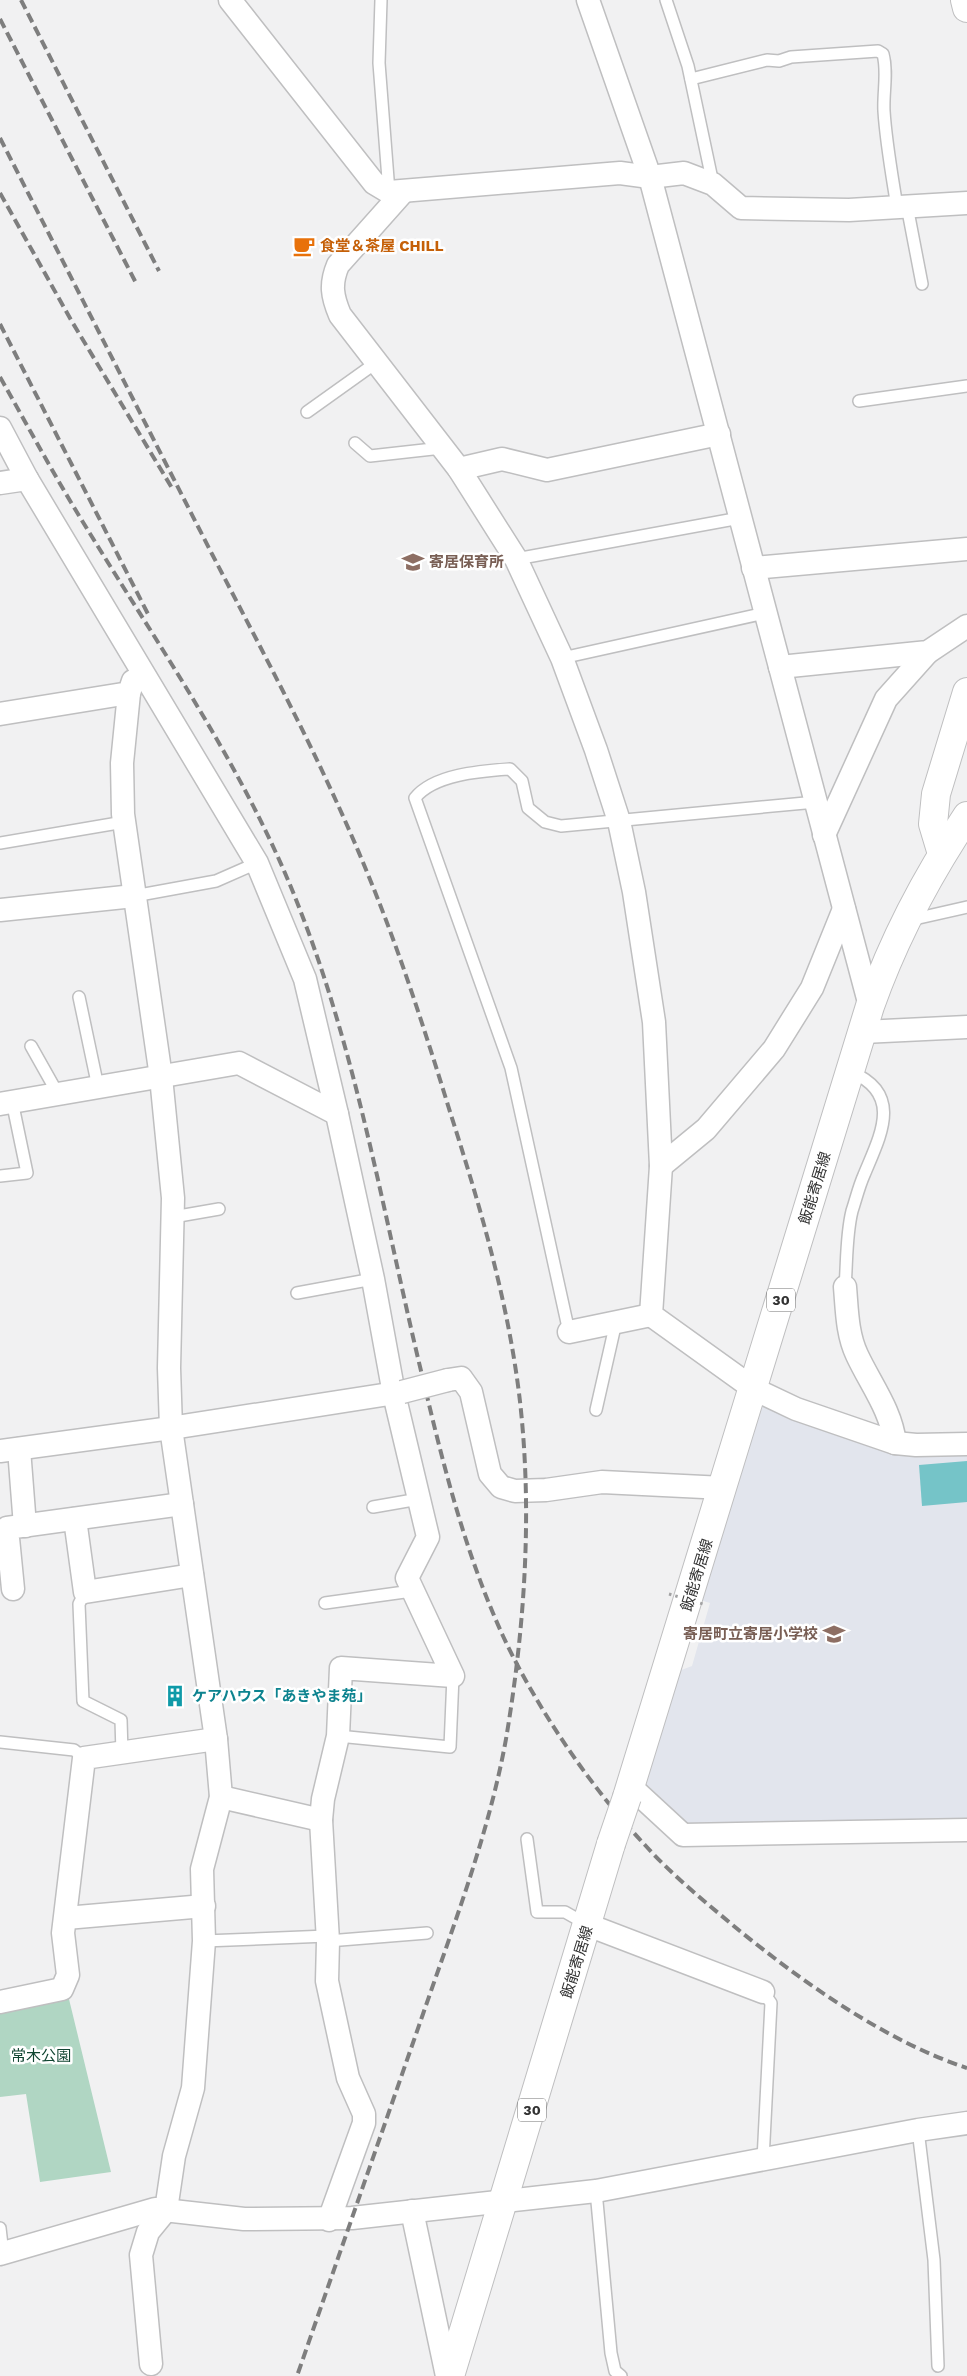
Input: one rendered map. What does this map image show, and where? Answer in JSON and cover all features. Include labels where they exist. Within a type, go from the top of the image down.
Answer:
[{"type":"main road","points":[[965,0],[967,8]]},
{"type":"main road","points":[[942,854],[932,824],[936,794],[967,692]]},
{"type":"main road","name":"飯能寄居線","points":[[448,2376],[724,1488],[870,1006],[886,962],[905,921],[942,854],[967,816]]},
{"type":"street","points":[[230,0],[374,183],[396,192],[620,173],[650,178],[684,173],[713,184],[741,208],[849,210],[967,203]]},
{"type":"street","points":[[588,0],[650,178],[870,1006]]},
{"type":"street","points":[[396,192],[338,265],[332,280],[333,299],[340,314],[459,469],[516,559],[562,658],[596,750],[619,821],[634,892],[654,1022],[661,1166],[650,1315]]},
{"type":"street","points":[[0,428],[27,479],[139,663],[257,863],[305,979],[337,1114],[428,1537],[408,1578],[412,1591],[453,1676],[341,1668],[338,1736],[323,1799],[322,1820],[327,1981],[348,2078],[364,2114],[364,2123],[329,2220]]},
{"type":"street","points":[[459,469],[502,459],[547,470],[719,434]]},
{"type":"street","points":[[0,483],[27,479]]},
{"type":"street","points":[[753,568],[967,549]]},
{"type":"street","points":[[824,835],[886,699],[928,652],[967,626]]},
{"type":"street","points":[[780,667],[928,652]]},
{"type":"street","points":[[139,663],[129,693],[122,763],[124,822],[161,1077],[173,1217],[169,1368],[171,1428],[216,1739],[221,1797],[202,1869],[204,1941],[193,2088],[174,2156],[166,2210],[148,2232],[141,2255],[149,2370]]},
{"type":"street","points":[[0,714],[129,693]]},
{"type":"street","points":[[0,910],[134,896]]},
{"type":"street","points":[[661,1166],[706,1128],[774,1049],[812,988],[844,908]]},
{"type":"street","points":[[863,1032],[967,1027]]},
{"type":"street","points":[[6,1103],[239,1063],[337,1114]]},
{"type":"street","points":[[845,1287],[853,1343],[888,1413],[893,1427],[895,1443]]},
{"type":"street","points":[[569,1332],[650,1315],[754,1389],[796,1409],[895,1443],[916,1446],[967,1444]]},
{"type":"street","points":[[25,1526],[9,1450],[171,1428],[398,1393],[462,1378],[471,1392],[490,1474],[501,1487],[516,1490],[546,1490],[602,1482],[724,1488]]},
{"type":"street","points":[[12,1589],[7,1528],[182,1504]]},
{"type":"street","points":[[75,1519],[85,1592],[192,1575]]},
{"type":"street","points":[[0,2002],[62,1989],[68,1975],[63,1933],[84,1758],[216,1739]]},
{"type":"street","points":[[629,1792],[683,1835],[967,1830]]},
{"type":"street","points":[[221,1797],[322,1820]]},
{"type":"street","points":[[66,1918],[204,1906]]},
{"type":"street","points":[[588,1925],[763,1992]]},
{"type":"street","points":[[1,2254],[155,2209],[244,2219],[329,2220],[596,2191],[918,2130],[967,2123]]},
{"type":"street","points":[[412,2211],[448,2376]]},
{"type":"lane","points":[[380,0],[379,62],[396,192]]},
{"type":"lane","points":[[666,0],[691,79],[713,184]]},
{"type":"lane","points":[[691,79],[767,60],[779,61],[791,57],[878,50],[884,54],[886,63],[883,96],[885,126],[902,207],[922,284]]},
{"type":"lane","points":[[307,412],[377,362]]},
{"type":"lane","points":[[859,401],[967,386]]},
{"type":"lane","points":[[355,442],[370,456],[442,448]]},
{"type":"lane","points":[[516,559],[740,518]]},
{"type":"lane","points":[[562,658],[765,613]]},
{"type":"lane","points":[[569,1332],[511,1068],[415,798],[421,790],[465,772],[510,769],[522,781],[528,808],[545,822],[561,826],[816,802]]},
{"type":"lane","points":[[0,843],[124,822]]},
{"type":"lane","points":[[134,896],[216,881],[257,863]]},
{"type":"lane","points":[[905,921],[967,907]]},
{"type":"lane","points":[[79,997],[98,1087]]},
{"type":"lane","points":[[31,1046],[58,1094]]},
{"type":"lane","points":[[845,1287],[852,1213],[863,1178],[883,1129],[884,1115],[876,1089],[867,1079],[850,1072]]},
{"type":"lane","points":[[0,1176],[27,1172],[6,1103]]},
{"type":"lane","points":[[173,1217],[219,1209]]},
{"type":"lane","points":[[297,1293],[373,1279]]},
{"type":"lane","points":[[596,1410],[616,1322]]},
{"type":"lane","points":[[374,1507],[419,1499]]},
{"type":"lane","points":[[325,1603],[412,1591]]},
{"type":"lane","points":[[85,1592],[79,1604],[83,1700],[121,1720],[122,1753]]},
{"type":"lane","points":[[338,1736],[450,1747],[453,1676]]},
{"type":"lane","points":[[0,1742],[74,1750],[84,1758]]},
{"type":"lane","points":[[527,1839],[537,1912],[565,1912],[588,1925]]},
{"type":"lane","points":[[204,1941],[327,1939],[427,1933]]},
{"type":"lane","points":[[763,1992],[771,2003],[763,2160]]},
{"type":"lane","points":[[918,2130],[934,2260],[938,2366]]},
{"type":"lane","points":[[596,2191],[611,2353],[615,2371],[621,2376]]},
{"type":"lane","points":[[0,2228],[1,2254]]},
{"type":"path","points":[[669,1594],[703,1604]]},
{"type":"shaded area","name":"寄居町立寄居小学校","points":[[764,1401],[860,1443],[902,1454],[967,1450],[967,1824],[685,1829],[644,1789],[643,1778],[676,1672],[692,1666],[710,1603],[700,1600]]},
{"type":"green space","name":"常木公園","points":[[68,1995],[111,2172],[40,2182],[26,2094],[0,2097],[0,2009]]},
{"type":"water","points":[[967,1461],[967,1502],[922,1506],[919,1465]]},
{"type":"railway","points":[[21,0],[159,271]]},
{"type":"railway","points":[[0,19],[136,283]]},
{"type":"railway","points":[[0,138],[294,714],[352,836],[369,877],[413,995],[472,1183],[500,1287],[519,1393],[526,1480],[525,1567],[513,1696],[499,1774],[480,1844],[458,1912],[297,2376]]},
{"type":"railway","points":[[0,193],[71,320],[172,488]]},
{"type":"railway","points":[[0,324],[148,614]]},
{"type":"railway","points":[[0,377],[75,509],[227,757],[280,861],[302,915],[340,1028],[355,1085],[430,1408],[456,1508],[489,1605],[516,1663],[532,1691],[585,1773],[625,1823],[655,1856],[700,1898],[788,1968],[845,2008],[905,2042],[967,2068]]},
{"type":"place","name":"食堂＆茶屋 CHILL","points":[[304,246]]},
{"type":"place","name":"寄居保育所","points":[[413,562]]},
{"type":"place","name":"寄居町立寄居小学校","points":[[834,1634]]},
{"type":"place","name":"ケアハウス「あきやま苑」","points":[[175,1696]]}]
